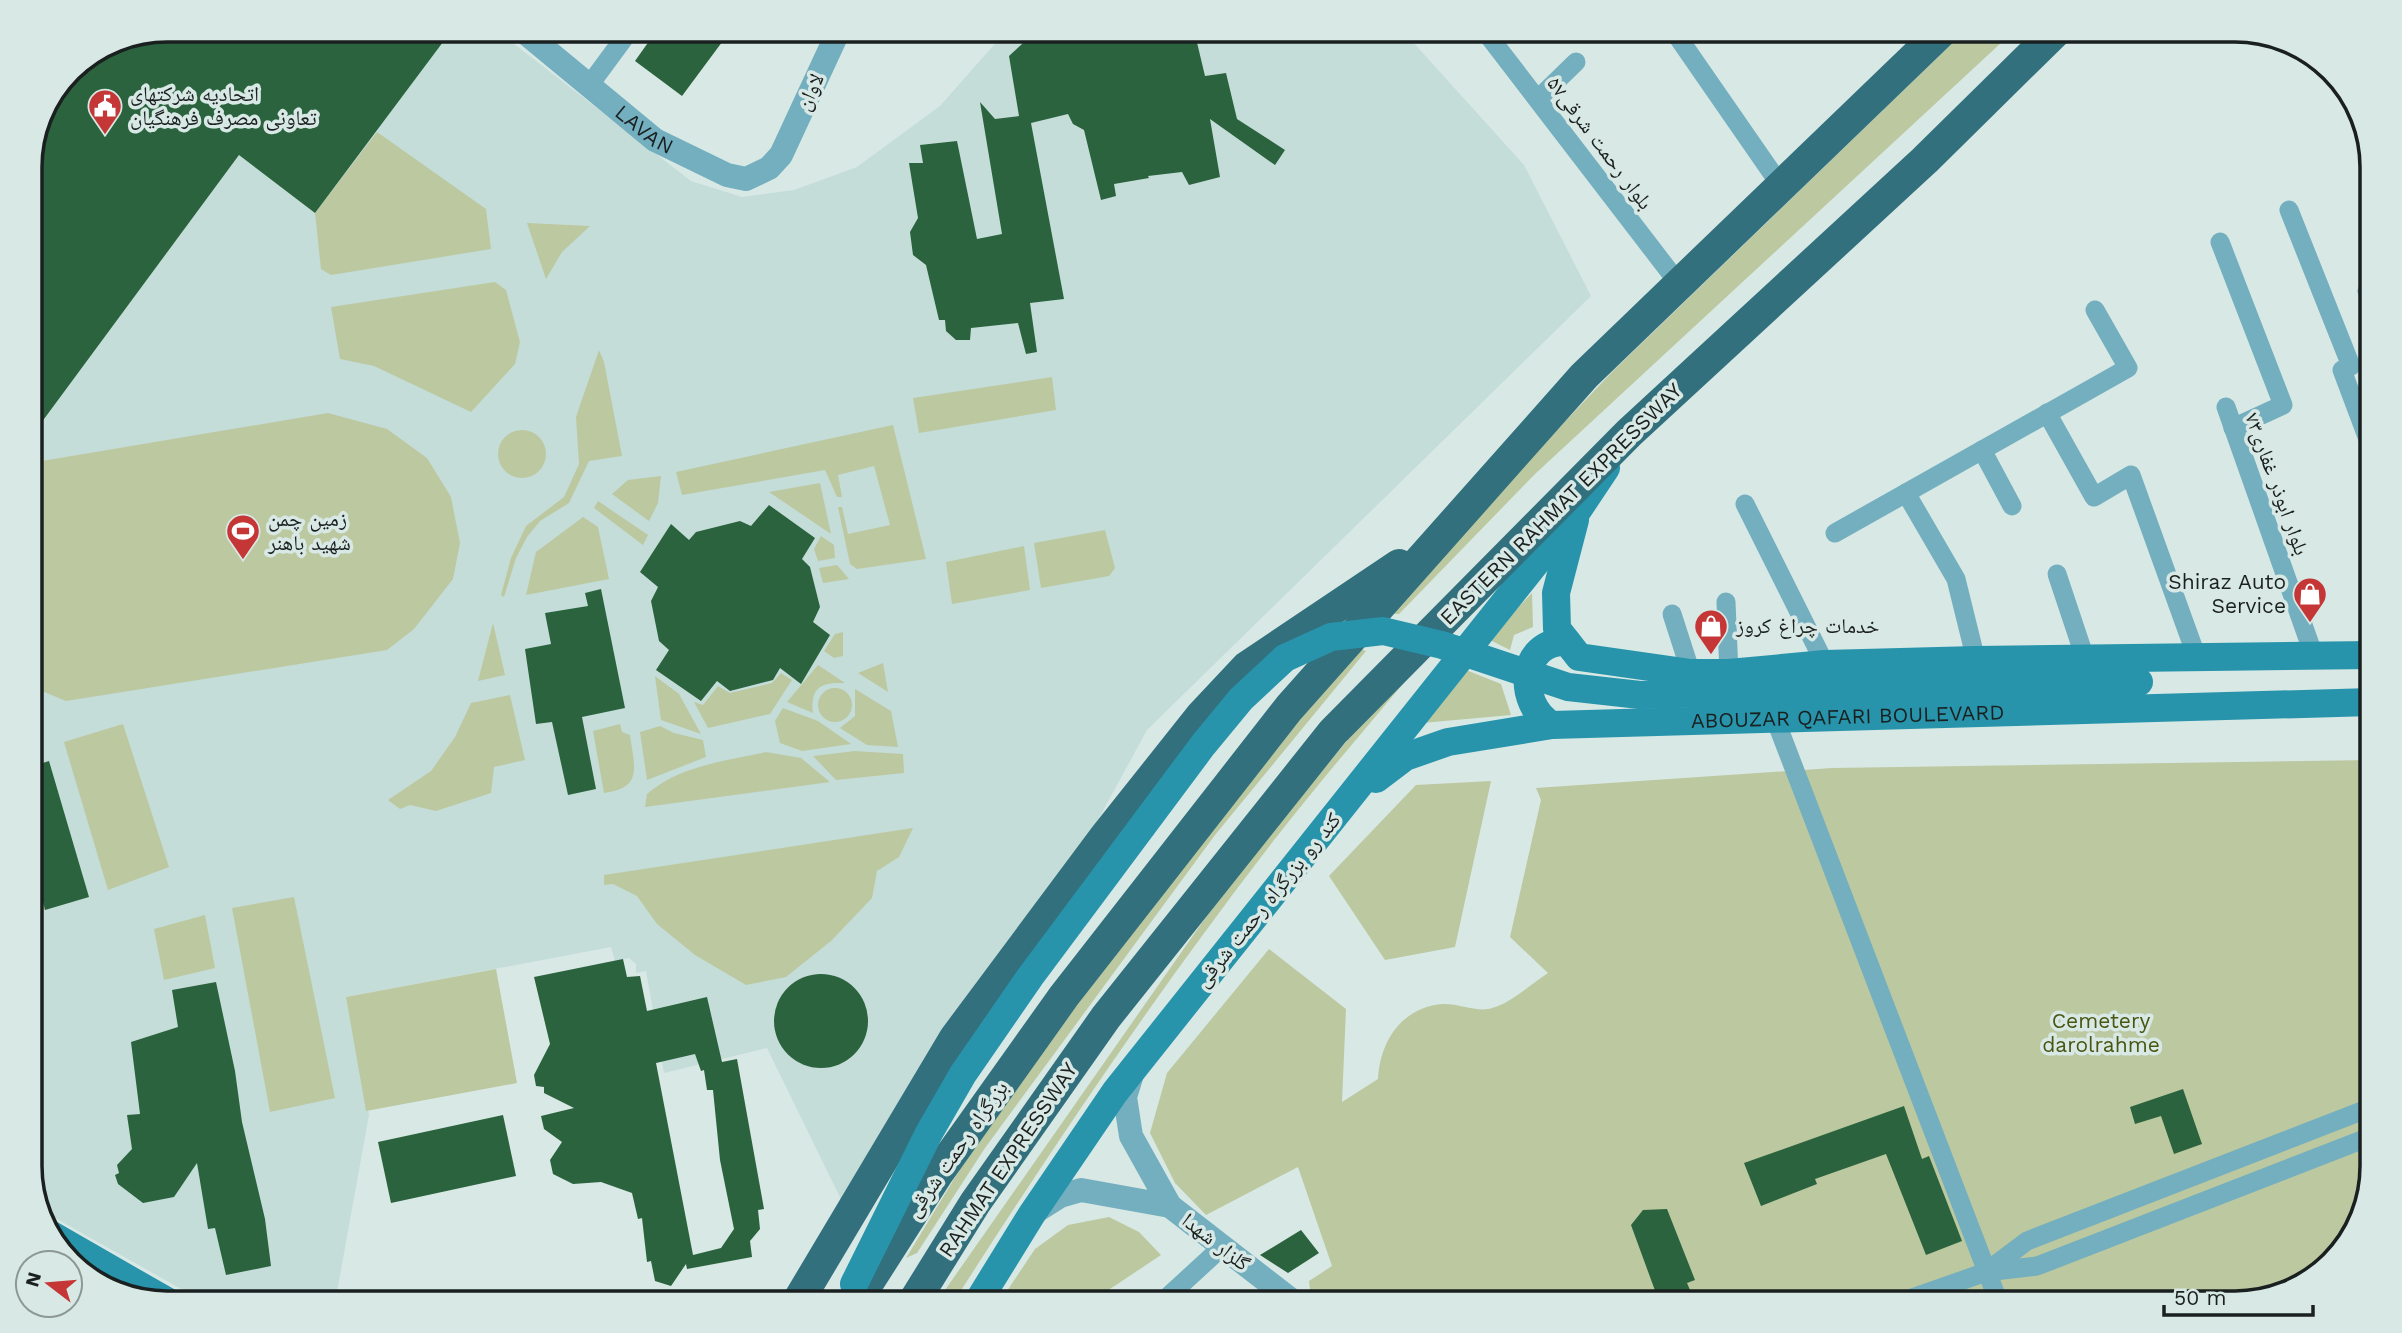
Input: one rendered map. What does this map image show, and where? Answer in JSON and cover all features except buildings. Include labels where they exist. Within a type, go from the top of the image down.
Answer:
[{"type":"highway","points":[[804,1291],[955,1038],[1104,838],[1201,716],[1247,667],[1370,586],[1448,529],[1584,376],[1931,42]]},
{"type":"highway","name":"EASTERN RAHMAT EXPRESSWAY","points":[[1106,1017],[1333,732],[1629,433],[1925,160],[2045,42]]},
{"type":"highway","name":"بزرگراه رحمت شرقی","points":[[855,1291],[1064,996],[1289,708],[1448,529]]},
{"type":"highway","name":"RAHMAT EXPRESSWAY","points":[[920,1291],[975,1203],[1106,1017]]},
{"type":"main road","points":[[1629,433],[1578,510],[1556,593],[1557,629],[1579,657],[1691,673],[1729,673],[1825,664],[2191,655],[2360,655]]},
{"type":"main road","name":"کند رو بزرگراه رحمت شرقی","points":[[984,1291],[1032,1214],[1135,1067],[1578,510]]},
{"type":"main road","points":[[854,1291],[929,1133],[963,1074],[1030,977],[1241,699],[1285,658],[1306,647],[1345,634],[1383,631],[1443,645],[1568,687],[1640,695],[2139,682],[2191,655]]},
{"type":"main road","points":[[1552,725],[1534,711],[1527,690],[1529,674],[1541,648],[1553,642],[1567,642]]},
{"type":"main road","name":"ABOUZAR QAFARI BOULEVARD","points":[[1344,804],[1405,757],[1448,742],[1552,725],[1774,716],[2360,702]]},
{"type":"main road","points":[[73,1247],[146,1289]]},
{"type":"street","points":[[536,42],[588,87],[621,42]]},
{"type":"street","name":"لاوان","points":[[588,87],[655,140],[727,175],[746,179],[769,168],[781,155],[833,42]]},
{"type":"street","name":"۵۷بلوار رحمت شرقی","points":[[1493,42],[1679,284]]},
{"type":"street","points":[[1681,42],[1781,186]]},
{"type":"street","points":[[1538,99],[1576,62]]},
{"type":"street","points":[[2289,210],[2351,366],[2342,370],[2360,418]]},
{"type":"street","points":[[2220,242],[2283,405],[2233,428]]},
{"type":"street","points":[[1835,533],[2128,368],[2095,310]]},
{"type":"street","name":"بلوار ابوذر غفاری۷۳","points":[[2226,407],[2314,656]]},
{"type":"street","points":[[2047,413],[2094,497],[2131,475],[2191,655]]},
{"type":"street","points":[[1982,450],[2012,506]]},
{"type":"street","points":[[1906,493],[1955,579],[1976,660]]},
{"type":"street","points":[[1745,504],[1825,664]]},
{"type":"street","points":[[2057,574],[2085,658]]},
{"type":"street","points":[[1726,602],[1729,673]]},
{"type":"street","points":[[1672,614],[1691,673]]},
{"type":"street","points":[[1774,716],[1994,1291]]},
{"type":"street","name":"گلزار شهدا","points":[[1135,1067],[1125,1097],[1131,1136],[1170,1206],[1278,1291]]},
{"type":"street","points":[[1986,1272],[2027,1241],[2360,1112]]},
{"type":"street","points":[[1932,1291],[1986,1272],[2036,1266],[2360,1141]]},
{"type":"street","name":"گلزار شهدا","points":[[1032,1214],[1060,1195],[1081,1189],[1170,1206]]},
{"type":"street","points":[[1174,1291],[1222,1247]]},
{"type":"shaded area","points":[[443,42],[511,42],[691,181],[742,197],[794,190],[857,167],[940,106],[996,42],[1413,42],[1524,165],[1591,296],[1147,730],[1045,917],[855,1228],[767,1048],[664,1073],[646,971],[636,973],[636,964],[629,958],[615,961],[611,947],[346,997],[369,1115],[337,1291],[185,1291],[53,1217],[44,1190],[42,422],[239,155],[315,212]]},
{"type":"green space","points":[[1954,42],[2002,42],[1535,474],[1399,614],[1382,614],[1614,370]]},
{"type":"green space","points":[[377,132],[486,209],[491,249],[331,275],[321,269],[315,213]]},
{"type":"green space","points":[[527,223],[590,226],[562,252],[546,279]]},
{"type":"green space","points":[[495,282],[506,290],[520,342],[515,364],[471,412],[374,366],[340,359],[331,307]]},
{"type":"green space","points":[[599,350],[604,362],[622,456],[589,461],[569,503],[540,521],[527,537],[516,558],[504,597],[501,595],[511,558],[526,526],[564,497],[579,464],[576,417]]},
{"type":"green space","points":[[1052,377],[1056,410],[919,433],[913,398]]},
{"type":"green space","name":"زمین چمن شهید باهنر","points":[[328,413],[387,429],[427,458],[451,497],[460,543],[453,579],[414,629],[387,650],[66,701],[42,691],[42,461]]},
{"type":"green space","points":[[893,425],[926,559],[857,569],[850,564],[838,507],[842,507],[848,534],[890,525],[874,466],[838,475],[842,497],[837,497],[825,470],[682,495],[676,472]]},
{"type":"green space","points":[[522,430],[539,437],[546,454],[539,471],[522,478],[505,471],[498,454],[505,437]]},
{"type":"green space","points":[[661,476],[658,503],[649,521],[612,494],[628,480]]},
{"type":"green space","points":[[820,483],[831,534],[769,492]]},
{"type":"green space","points":[[598,501],[648,535],[643,545],[594,508]]},
{"type":"green space","points":[[583,517],[598,527],[609,579],[526,595],[536,552]]},
{"type":"green space","points":[[1105,530],[1115,568],[1109,576],[1041,588],[1034,543]]},
{"type":"green space","points":[[821,536],[834,545],[835,558],[818,561],[814,549]]},
{"type":"green space","points":[[1024,546],[1030,590],[952,604],[946,562]]},
{"type":"green space","points":[[837,565],[849,579],[823,583],[819,568]]},
{"type":"green space","points":[[1532,593],[1533,627],[1514,635],[1510,650],[1488,639]]},
{"type":"green space","points":[[493,623],[505,675],[478,681]]},
{"type":"green space","points":[[843,632],[843,656],[834,658],[824,651],[835,634]]},
{"type":"green space","points":[[1356,647],[1366,651],[1215,835],[985,1148],[917,1253],[906,1258],[990,1120],[1235,790]]},
{"type":"green space","points":[[1423,660],[1327,774],[1187,956],[1068,1128],[961,1291],[944,1291],[1227,887],[1382,698]]},
{"type":"green space","points":[[883,663],[888,692],[858,673]]},
{"type":"green space","points":[[818,665],[845,683],[819,688],[813,697],[813,713],[787,702]]},
{"type":"green space","points":[[1466,670],[1501,684],[1511,715],[1422,723]]},
{"type":"green space","points":[[781,673],[792,680],[770,714],[708,728],[694,702],[703,705],[718,686],[730,693],[772,683]]},
{"type":"green space","points":[[655,676],[679,694],[701,734],[661,720]]},
{"type":"green space","points":[[835,688],[847,693],[852,705],[847,717],[835,722],[823,717],[818,705],[823,693]]},
{"type":"green space","points":[[855,689],[891,711],[898,747],[867,745],[840,728],[855,716]]},
{"type":"green space","points":[[510,695],[525,760],[494,767],[491,793],[436,811],[410,805],[400,809],[388,800],[431,771],[455,737],[471,703]]},
{"type":"green space","points":[[783,708],[818,721],[851,744],[802,751],[780,743],[775,721]]},
{"type":"green space","points":[[123,724],[169,867],[108,890],[64,742]]},
{"type":"green space","points":[[620,724],[622,732],[630,735],[634,774],[626,786],[604,793],[593,731]]},
{"type":"green space","points":[[660,726],[674,733],[703,740],[706,757],[647,780],[640,732]]},
{"type":"green space","points":[[855,751],[903,754],[904,773],[836,780],[813,756]]},
{"type":"green space","points":[[766,752],[801,758],[830,782],[645,807],[647,794],[673,777],[703,766]]},
{"type":"green space","name":"Cemetery darolrahme","points":[[2360,760],[2359,1182],[2356,1198],[2343,1229],[2323,1254],[2298,1274],[2283,1281],[2267,1287],[2235,1291],[1311,1291],[1309,1281],[1332,1266],[1298,1167],[1206,1215],[1175,1183],[1150,1133],[1167,1073],[1269,949],[1346,1009],[1342,1102],[1378,1079],[1383,1052],[1389,1039],[1405,1019],[1416,1012],[1443,1004],[1481,1009],[1499,1006],[1548,973],[1510,937],[1541,800],[1536,788],[1832,768]]},
{"type":"green space","points":[[1491,781],[1455,947],[1385,960],[1329,876],[1416,785]]},
{"type":"green space","points":[[913,828],[899,857],[877,871],[872,898],[831,941],[786,977],[746,985],[695,955],[657,924],[637,896],[613,884],[604,885],[604,875]]},
{"type":"green space","points":[[294,897],[335,1098],[270,1112],[232,908]]},
{"type":"green space","points":[[205,915],[215,968],[164,980],[154,929]]},
{"type":"green space","points":[[496,969],[517,1083],[366,1111],[346,997]]},
{"type":"green space","points":[[1109,1217],[1139,1232],[1161,1255],[1107,1291],[1007,1291],[1035,1249],[1068,1225]]},
{"type":"place","name":"اتحادیه شرکتهای تعاونی مصرف فرهنگیان","points":[[105,136]]},
{"type":"place","name":"زمین چمن شهید باهنر","points":[[243,561]]},
{"type":"place","name":"Shiraz Auto Service","points":[[2310,624]]},
{"type":"place","name":"خدمات چراغ کروز","points":[[1711,656]]}]
